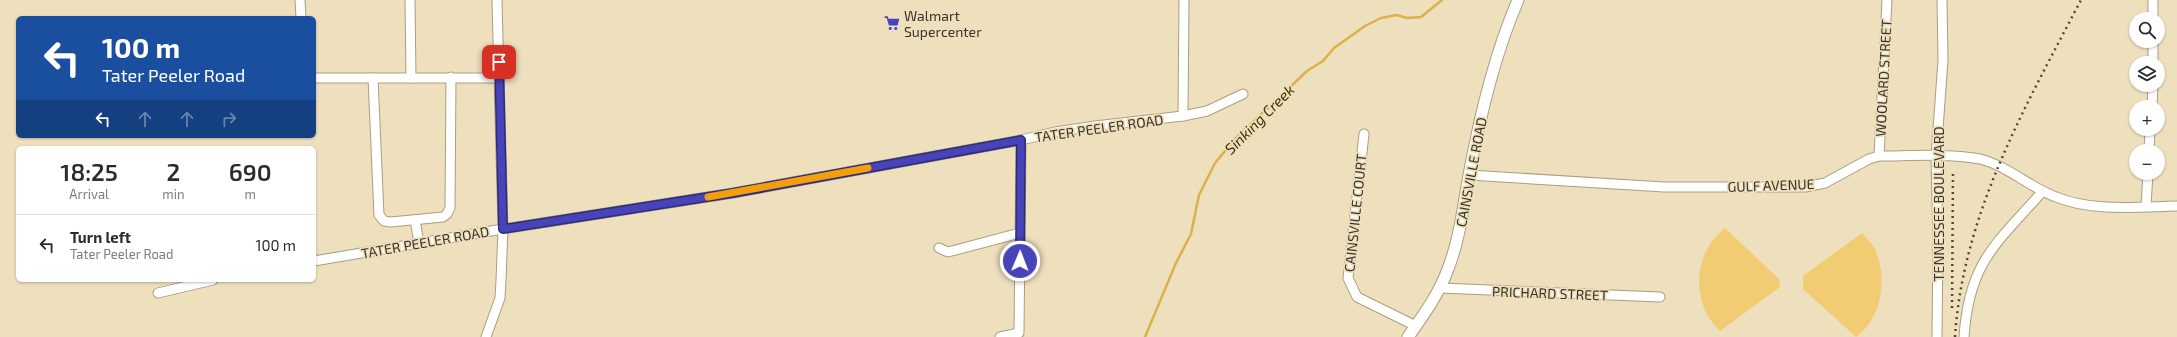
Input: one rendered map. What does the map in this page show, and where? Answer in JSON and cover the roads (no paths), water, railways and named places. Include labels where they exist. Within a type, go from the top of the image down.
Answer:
[{"type":"main road","name":"CAINSVILLE ROAD","points":[[1408,337],[1440,288],[1459,238],[1469,175],[1495,60],[1503,35],[1518,0]]},
{"type":"street","points":[[300,0],[300,16]]},
{"type":"street","points":[[410,0],[411,78]]},
{"type":"street","points":[[487,336],[500,298],[503,229],[497,0]]},
{"type":"street","points":[[1183,116],[1184,0]]},
{"type":"street","name":"WOOLARD STREET","points":[[1879,156],[1887,0]]},
{"type":"street","name":"TENNESSEE BOULEVARD","points":[[1937,337],[1938,240],[1936,157],[1943,60],[1942,0]]},
{"type":"street","points":[[2153,0],[2153,12]]},
{"type":"street","points":[[373,78],[379,215],[384,221],[391,222],[443,217],[450,208],[451,77]]},
{"type":"street","points":[[316,78],[499,78]]},
{"type":"street","name":"TATER PEELER ROAD","points":[[316,262],[503,229],[733,193],[1094,126],[1183,116],[1207,111],[1242,94]]},
{"type":"street","name":"CAINSVILLE COURT","points":[[1364,134],[1348,278],[1357,297],[1416,326]]},
{"type":"street","points":[[1000,337],[1019,333],[1021,140]]},
{"type":"street","name":"GULF AVENUE","points":[[1469,175],[1664,188],[1805,187],[1825,183],[1869,159],[1879,156],[1970,157],[1998,165],[2042,192],[2057,198],[2090,205],[2177,206]]},
{"type":"street","points":[[2146,206],[2148,180]]},
{"type":"street","points":[[1964,337],[1968,300],[1982,264],[1990,249],[2042,192]]},
{"type":"street","points":[[415,220],[418,243]]},
{"type":"street","points":[[939,248],[948,252],[1020,233]]},
{"type":"street","points":[[158,293],[205,282]]},
{"type":"street","name":"PRICHARD STREET","points":[[1440,288],[1660,297]]},
{"type":"waterway","name":"Sinking Creek","points":[[1145,337],[1176,263],[1191,234],[1199,195],[1215,163],[1236,138],[1307,71],[1323,61],[1334,48],[1365,26],[1381,18],[1397,15],[1407,18],[1421,17],[1442,0]]},
{"type":"railway","points":[[1955,337],[1960,292],[1970,248],[2000,162],[2039,80],[2081,0]]},
{"type":"railway","points":[[1952,308],[1953,170]]},
{"type":"place","name":"Walmart Supercenter","points":[[892,23]]}]
